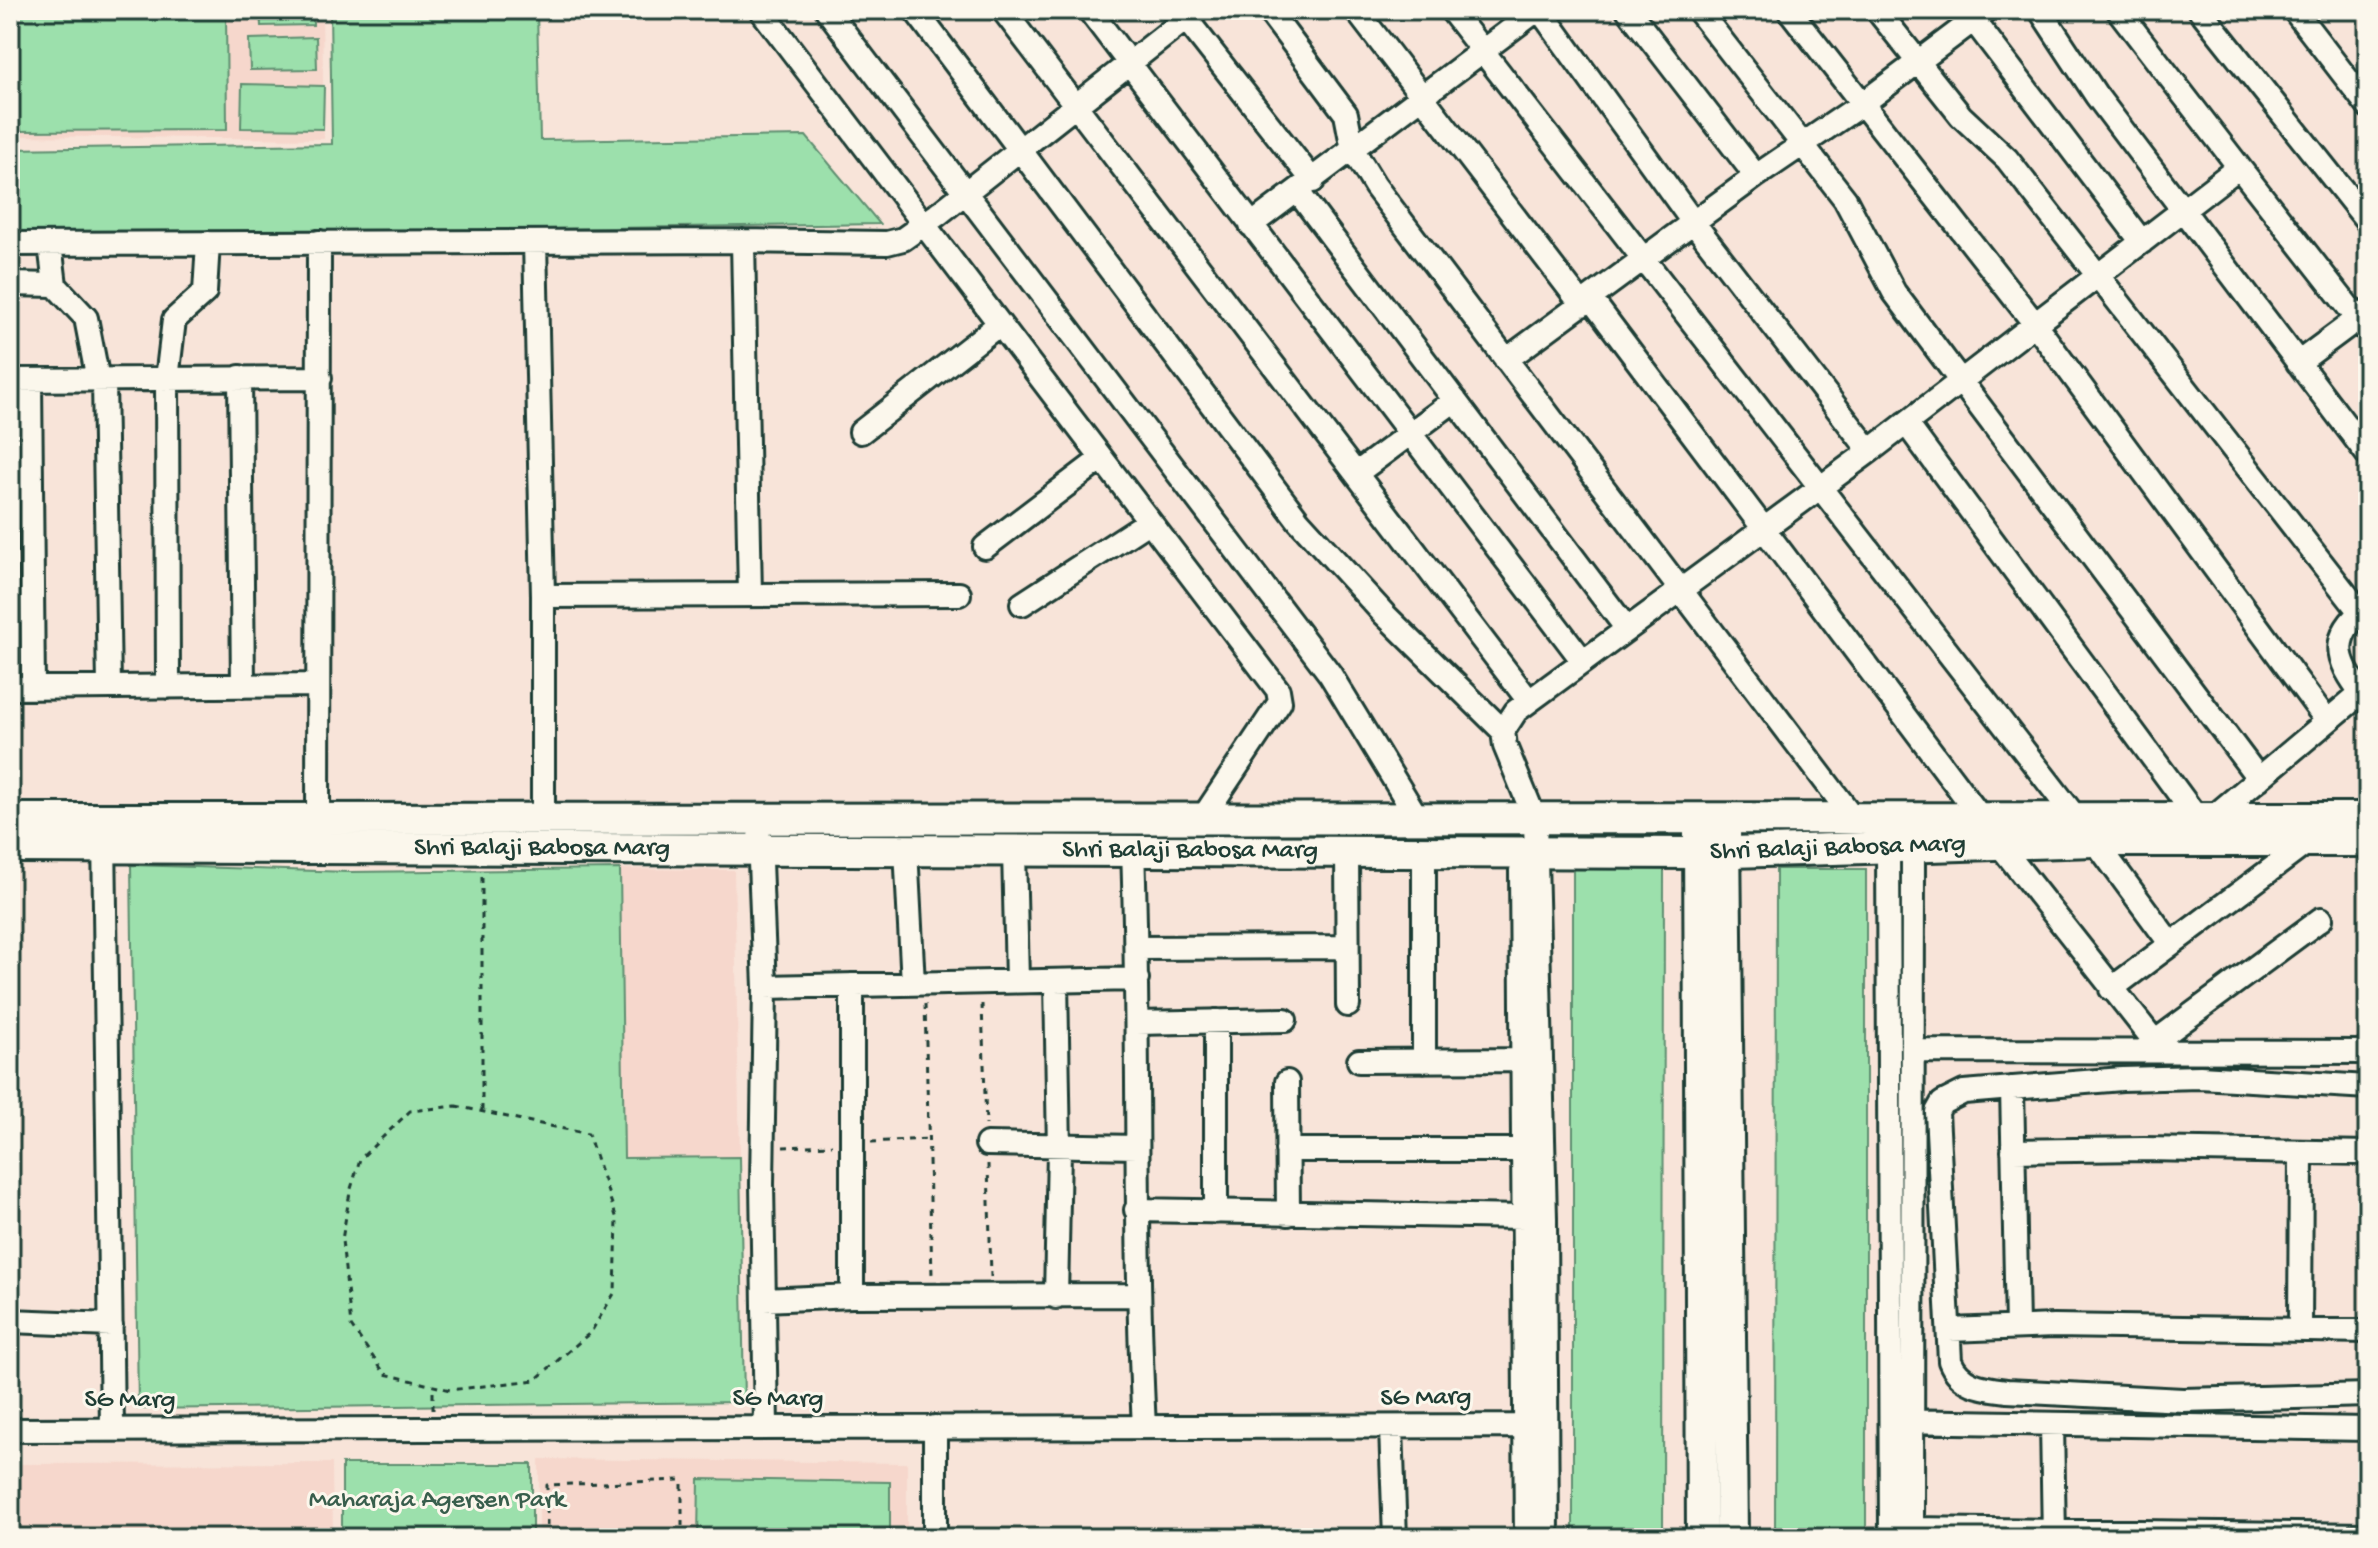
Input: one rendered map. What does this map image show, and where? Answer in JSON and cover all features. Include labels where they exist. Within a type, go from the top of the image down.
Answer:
[{"type":"street","points":[[761,10],[1278,690],[1280,702],[1202,819]]},
{"type":"street","points":[[827,10],[963,194],[1330,674],[1418,819]]},
{"type":"street","points":[[915,10],[1299,521],[1384,614],[1503,731],[1528,815],[1523,1060],[1524,1217],[1536,1426],[1547,1538]]},
{"type":"street","points":[[1003,10],[1529,701]]},
{"type":"street","points":[[1089,10],[1583,661]]},
{"type":"street","points":[[1268,10],[1346,114],[1353,150],[1367,175],[1854,819]]},
{"type":"street","points":[[1356,10],[1765,527],[1982,819]]},
{"type":"street","points":[[1451,10],[1642,260],[1822,486],[2170,943]]},
{"type":"street","points":[[1251,225],[1306,186],[1481,49],[1538,10],[1693,222],[1870,451]]},
{"type":"street","points":[[1628,10],[1756,176]]},
{"type":"street","points":[[1698,10],[1845,199],[1894,292],[2259,779]]},
{"type":"street","points":[[1789,10],[2035,324],[2327,721]]},
{"type":"street","points":[[1877,10],[1961,116],[2007,159],[2364,609],[2343,632],[2338,648],[2341,665],[2364,697],[2327,721],[2259,779],[2204,818],[1906,423]]},
{"type":"street","points":[[2040,10],[2096,95],[2368,455]]},
{"type":"street","points":[[2118,10],[2239,167],[2365,321],[2298,363]]},
{"type":"street","points":[[2200,10],[2368,222]]},
{"type":"street","points":[[2294,10],[2368,106]]},
{"type":"street","points":[[10,244],[887,243],[903,239],[963,194],[1129,64],[1187,13],[1455,400],[1627,629]]},
{"type":"street","points":[[1506,360],[1756,176],[1862,104],[1976,13],[2142,242]]},
{"type":"street","points":[[1503,731],[1516,711],[1529,701],[1870,451],[2239,167]]},
{"type":"street","points":[[743,241],[750,595]]},
{"type":"street","points":[[318,834],[319,242]]},
{"type":"street","points":[[535,242],[543,596],[543,819]]},
{"type":"street","points":[[168,687],[167,379],[174,320],[205,292],[208,243]]},
{"type":"street","points":[[50,244],[55,285],[86,318],[101,380],[109,687]]},
{"type":"street","points":[[10,284],[55,285]]},
{"type":"street","points":[[861,432],[998,325]]},
{"type":"street","points":[[240,377],[243,686]]},
{"type":"street","points":[[318,685],[21,688],[20,381],[320,378]]},
{"type":"street","points":[[1357,473],[1455,400]]},
{"type":"street","points":[[985,547],[1101,459]]},
{"type":"street","points":[[1022,604],[1148,522]]},
{"type":"street","points":[[543,596],[959,594]]},
{"type":"street","name":"Shri Balaji Babosa Marg","points":[[10,819],[104,832],[318,834],[482,848],[759,834],[1202,819],[1418,819],[1528,815],[1982,819],[2085,830],[2368,841]]},
{"type":"street","name":"Shri Balaji Babosa Marg","points":[[318,834],[543,819],[759,834],[906,849],[1713,852],[1999,844],[2085,830],[2204,818],[2368,818]]},
{"type":"street","points":[[1712,819],[1732,1538]]},
{"type":"street","points":[[104,832],[112,1429]]},
{"type":"street","name":"Shri Balaji Babosa Marg","points":[[10,847],[104,832]]},
{"type":"street","points":[[759,834],[765,987],[766,1428]]},
{"type":"street","points":[[2111,989],[2309,841]]},
{"type":"street","points":[[1999,844],[2111,989],[2148,1046]]},
{"type":"street","points":[[1900,847],[1913,1051],[1902,1421]]},
{"type":"street","points":[[1900,847],[1905,1535],[2368,1535]]},
{"type":"street","points":[[906,849],[919,983]]},
{"type":"street","points":[[1014,850],[1017,981]]},
{"type":"street","points":[[1133,850],[1137,979],[1137,1295],[1144,1427]]},
{"type":"street","points":[[1347,851],[1348,1005]]},
{"type":"street","points":[[1424,852],[1424,1061]]},
{"type":"street","points":[[1526,1538],[1536,1426],[1545,1218],[1528,852]]},
{"type":"street","points":[[1702,1538],[1713,852]]},
{"type":"street","points":[[2148,1046],[2321,919]]},
{"type":"street","points":[[1136,948],[1347,947]]},
{"type":"street","points":[[765,987],[1137,979]]},
{"type":"street","points":[[1056,981],[1059,1143],[1056,1297]]},
{"type":"street","points":[[852,985],[852,1296]]},
{"type":"street","points":[[1137,1023],[1285,1020]]},
{"type":"street","points":[[1216,1021],[1216,1212]]},
{"type":"street","points":[[1913,1051],[2148,1046],[2368,1052]]},
{"type":"street","points":[[1359,1061],[1523,1060]]},
{"type":"street","points":[[2368,1087],[2200,1077],[1964,1092],[1942,1103],[1937,1112],[1954,1370],[1979,1388],[2183,1400],[2368,1395]]},
{"type":"street","points":[[1287,1082],[1288,1214]]},
{"type":"street","points":[[2012,1088],[2017,1326]]},
{"type":"street","points":[[987,1144],[1059,1143],[1137,1147]]},
{"type":"street","points":[[2013,1151],[2144,1149],[2368,1153]]},
{"type":"street","points":[[1287,1150],[1524,1150]]},
{"type":"street","points":[[2300,1329],[2301,1152]]},
{"type":"street","points":[[1136,1210],[1524,1217]]},
{"type":"street","points":[[764,1300],[852,1296],[1137,1295]]},
{"type":"street","points":[[10,1321],[111,1325]]},
{"type":"street","points":[[1949,1330],[2017,1326],[2368,1331]]},
{"type":"street","points":[[1902,1421],[2368,1429]]},
{"type":"street","points":[[2052,1424],[2054,1533]]},
{"type":"street","name":"SG Marg","points":[[10,1430],[1536,1426]]},
{"type":"street","points":[[935,1427],[935,1538]]},
{"type":"street","points":[[1391,1428],[1395,1538]]},
{"type":"path","points":[[482,848],[482,1111]]},
{"type":"path","points":[[919,983],[932,1296]]},
{"type":"path","points":[[456,1106],[482,1111],[588,1134],[617,1219],[615,1292],[591,1332],[535,1380],[450,1390],[385,1374],[351,1326],[342,1240],[350,1192],[360,1159],[410,1111],[456,1106]]},
{"type":"path","points":[[547,1538],[547,1485],[682,1480],[682,1538]]},
{"type":"shaded area","points":[[10,10],[322,10],[324,139],[10,136]]},
{"type":"shaded area","points":[[620,869],[734,870],[740,1157],[624,1158]]},
{"type":"shaded area","points":[[539,1459],[907,1463],[907,1538],[539,1538]]},
{"type":"shaded area","points":[[332,1463],[333,1538],[10,1538],[10,1464]]},
{"type":"green space","points":[[10,10],[226,10],[227,130],[10,131]]},
{"type":"green space","points":[[260,10],[313,10],[313,25],[261,26]]},
{"type":"green space","points":[[330,10],[537,10],[540,140],[806,136],[880,224],[10,237],[10,149],[332,144]]},
{"type":"green space","points":[[316,37],[317,69],[250,70],[249,39]]},
{"type":"green space","points":[[242,84],[324,86],[323,129],[241,128]]},
{"type":"green space","points":[[1573,864],[1664,865],[1663,1538],[1573,1538]]},
{"type":"green space","points":[[131,865],[350,872],[620,869],[624,1158],[740,1157],[744,1402],[138,1409]]},
{"type":"green space","points":[[1776,869],[1866,869],[1866,1538],[1775,1538]]},
{"type":"green space","name":"Maharaja Agersen Park","points":[[342,1464],[532,1464],[532,1538],[342,1538]]},
{"type":"green space","points":[[699,1479],[890,1482],[890,1538],[698,1538]]}]
